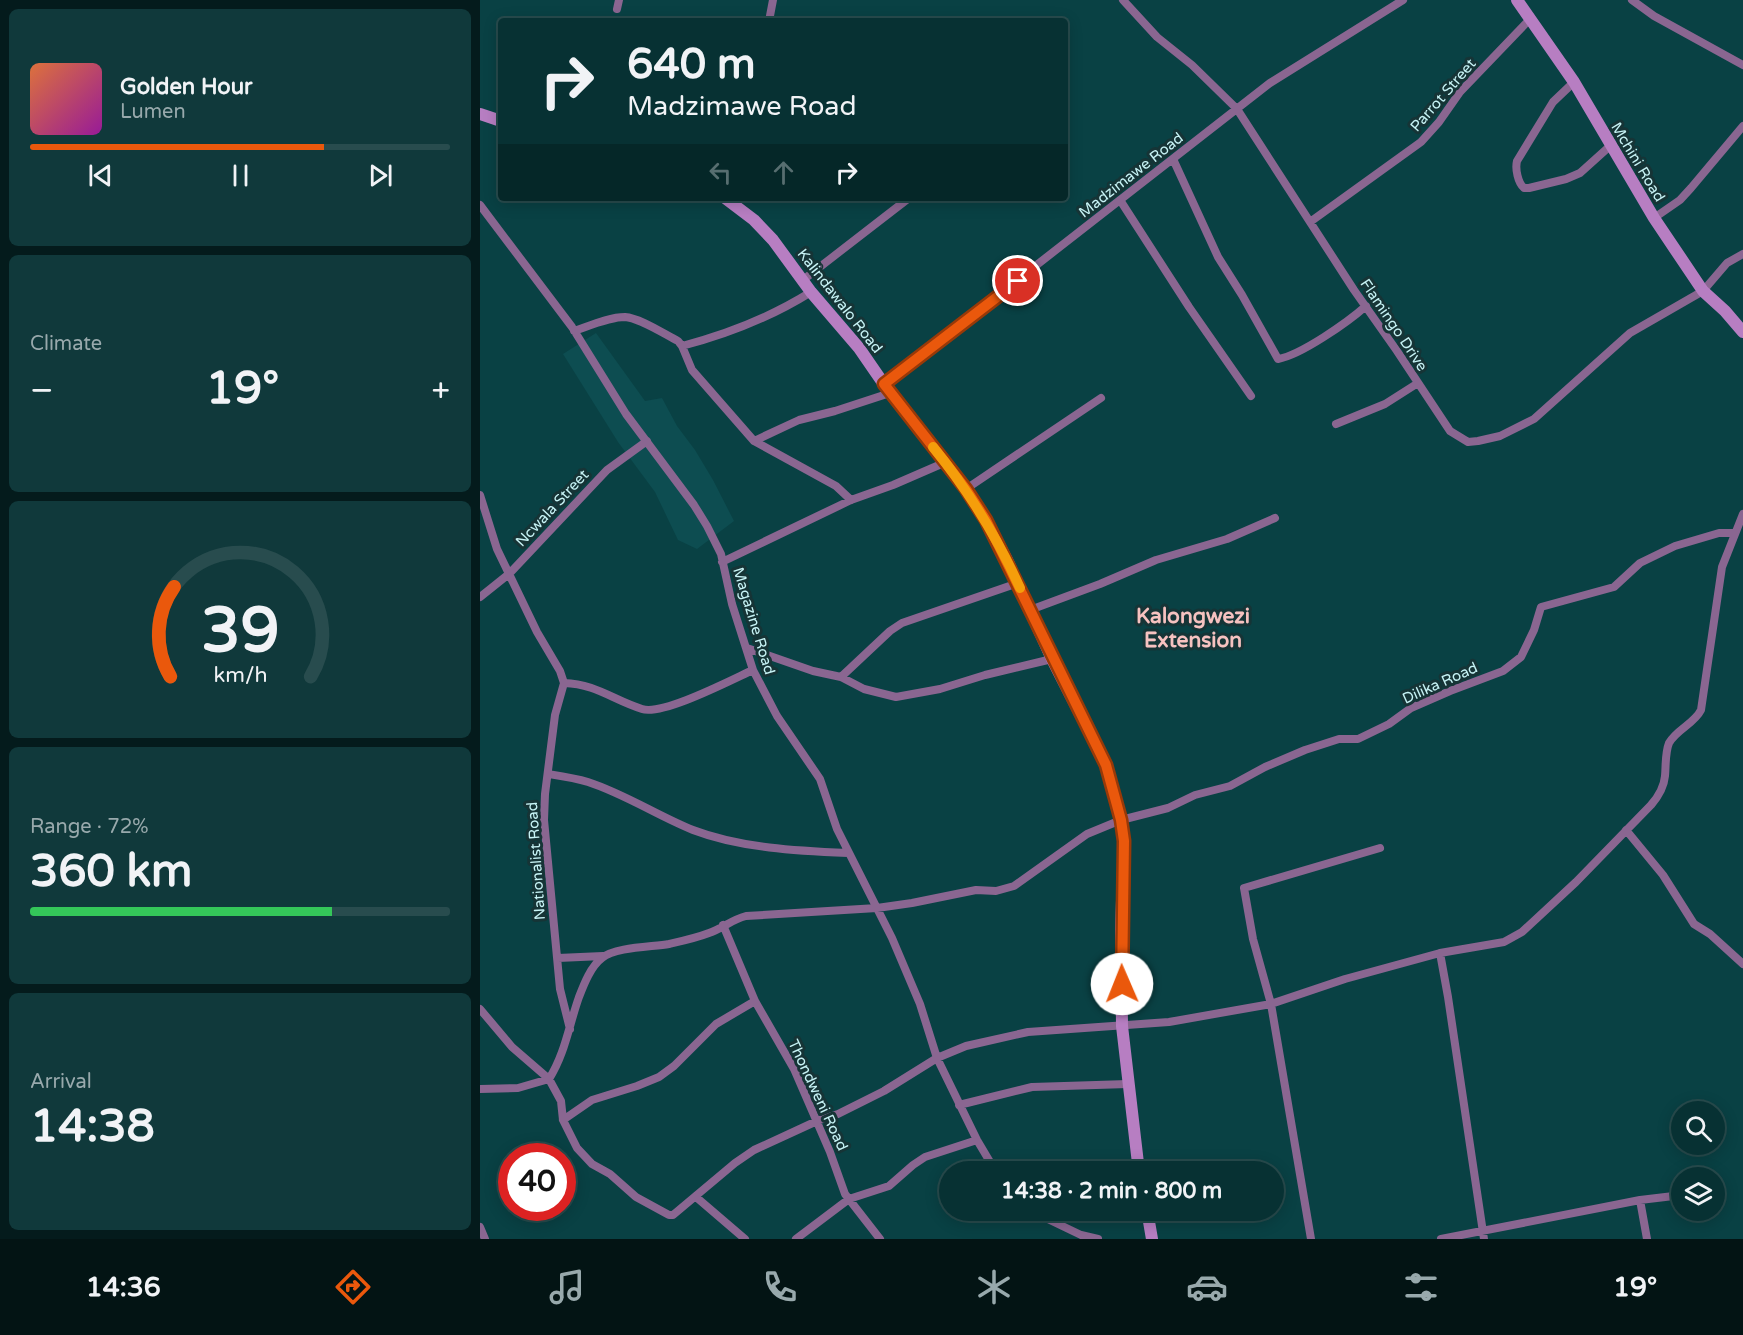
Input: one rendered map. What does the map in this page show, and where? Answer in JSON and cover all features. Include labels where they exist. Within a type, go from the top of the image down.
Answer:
[{"type":"street","points":[[617,9],[620,0]]},
{"type":"street","points":[[770,18],[773,0]]},
{"type":"street","name":"Flamingo Drive","points":[[1123,0],[1157,37],[1192,65],[1237,109],[1450,431],[1468,442],[1500,436],[1534,419],[1630,333],[1703,291],[1727,263],[1743,254]]},
{"type":"street","name":"Madzimawe Road","points":[[754,441],[799,420],[835,411],[887,389],[1120,200],[1270,83],[1403,0]]},
{"type":"street","name":"Mchini Road","points":[[1517,0],[1574,82],[1654,218],[1703,291],[1743,332]]},
{"type":"street","points":[[1632,0],[1654,16],[1743,64]]},
{"type":"street","name":"Parrot Street","points":[[1310,222],[1421,142],[1439,122],[1460,92],[1530,19]]},
{"type":"street","points":[[1574,82],[1552,102],[1517,161],[1516,168],[1520,185],[1529,188],[1573,176],[1587,167],[1610,146]]},
{"type":"street","points":[[480,114],[498,120]]},
{"type":"street","points":[[1654,218],[1680,200],[1691,189],[1743,126]]},
{"type":"street","points":[[1173,159],[1218,257],[1278,359],[1318,340],[1349,321],[1366,306]]},
{"type":"street","points":[[1120,200],[1189,307],[1251,396]]},
{"type":"street","name":"Kalindawalo Road","points":[[729,201],[754,220],[773,240],[812,292],[859,348],[887,389],[966,489],[986,520],[1018,583],[1052,659],[1106,765],[1121,820],[1124,841],[1121,930],[1122,1026],[1138,1161]]},
{"type":"street","points":[[803,280],[905,201]]},
{"type":"street","name":"Magazine Road","points":[[480,205],[574,331],[626,414],[694,505],[716,543],[753,670],[777,716],[820,779],[837,829],[892,938],[920,1004],[936,1058],[989,1161]]},
{"type":"street","points":[[682,346],[720,336],[784,309],[812,292]]},
{"type":"street","points":[[574,331],[627,317],[678,341],[692,370],[754,441],[836,486],[851,500]]},
{"type":"street","points":[[1336,424],[1385,404],[1418,382]]},
{"type":"street","points":[[966,489],[1101,398]]},
{"type":"street","name":"Ncwala Street","points":[[480,597],[509,574],[607,470],[646,441]]},
{"type":"street","points":[[722,562],[851,500],[946,462]]},
{"type":"street","points":[[480,495],[484,524],[537,632],[560,671],[564,683],[586,685],[622,702],[650,711],[677,703],[753,670]]},
{"type":"street","points":[[480,1009],[512,1047],[549,1079],[561,1101],[563,1120],[577,1148],[592,1164],[609,1174],[636,1197],[673,1215],[754,1150],[838,1113],[884,1090],[936,1058],[966,1046],[1028,1032],[1169,1022],[1271,1004],[1345,978],[1440,953],[1494,945],[1515,937],[1576,882],[1652,805],[1658,795],[1664,783],[1668,746],[1671,740],[1693,722],[1701,710],[1719,578],[1725,556],[1743,514]]},
{"type":"street","points":[[1030,610],[1156,560],[1227,539],[1275,518]]},
{"type":"street","name":"Dilika Road","points":[[1121,820],[1168,808],[1195,795],[1230,786],[1265,767],[1305,750],[1339,740],[1358,739],[1389,723],[1411,708],[1507,669],[1521,657],[1534,630],[1539,610],[1545,605],[1614,587],[1640,563],[1675,546],[1719,534],[1734,533]]},
{"type":"street","points":[[841,677],[890,631],[902,623],[1018,583]]},
{"type":"street","points":[[747,648],[813,671],[841,677],[864,689],[882,694],[906,696],[1052,659]]},
{"type":"street","name":"Nationalist Road","points":[[564,683],[555,715],[544,820],[560,989],[570,1029]]},
{"type":"street","points":[[548,774],[587,782],[625,797],[694,830],[725,839],[810,851],[848,853]]},
{"type":"street","points":[[558,958],[603,956],[636,947],[666,944],[701,936],[732,920],[746,916],[876,908],[976,890],[996,891],[1014,886],[1080,839],[1121,820]]},
{"type":"street","points":[[1626,830],[1663,875],[1694,924],[1710,934],[1743,964]]},
{"type":"street","points":[[1311,1239],[1271,1004],[1253,939],[1244,888],[1380,848]]},
{"type":"street","name":"Thondweni Road","points":[[723,925],[755,1001],[794,1069],[842,1187],[880,1239]]},
{"type":"street","points":[[1440,953],[1483,1235]]},
{"type":"street","points":[[480,1089],[518,1088],[549,1079],[557,1066],[579,997],[592,969],[603,956]]},
{"type":"street","points":[[563,1120],[592,1100],[658,1077],[674,1066],[716,1023],[755,1001]]},
{"type":"street","points":[[959,1105],[1032,1087],[1128,1084]]},
{"type":"street","points":[[796,1239],[849,1199],[889,1186],[925,1157],[977,1140]]},
{"type":"street","points":[[1441,1239],[1483,1235],[1640,1200],[1671,1196]]},
{"type":"street","points":[[696,1197],[745,1239]]},
{"type":"street","points":[[1640,1200],[1647,1239]]},
{"type":"street","points":[[1052,1221],[1081,1235],[1098,1239]]},
{"type":"street","points":[[1150,1221],[1155,1237]]},
{"type":"street","points":[[480,1227],[485,1239]]},
{"type":"shaded area","points":[[596,333],[645,401],[662,398],[677,426],[713,480],[734,521],[697,549],[678,540],[655,492],[618,442],[563,354]]},
{"type":"slow traffic","points":[[933,447],[966,489],[986,520],[1020,588]]},
{"type":"district","name":"Kalongwezi Extension","points":[[1193,628]]},
{"type":"route","points":[[1018,281],[884,384],[946,462],[986,520],[1007,560],[1052,659],[1106,765],[1121,820],[1124,841],[1122,984]]}]
